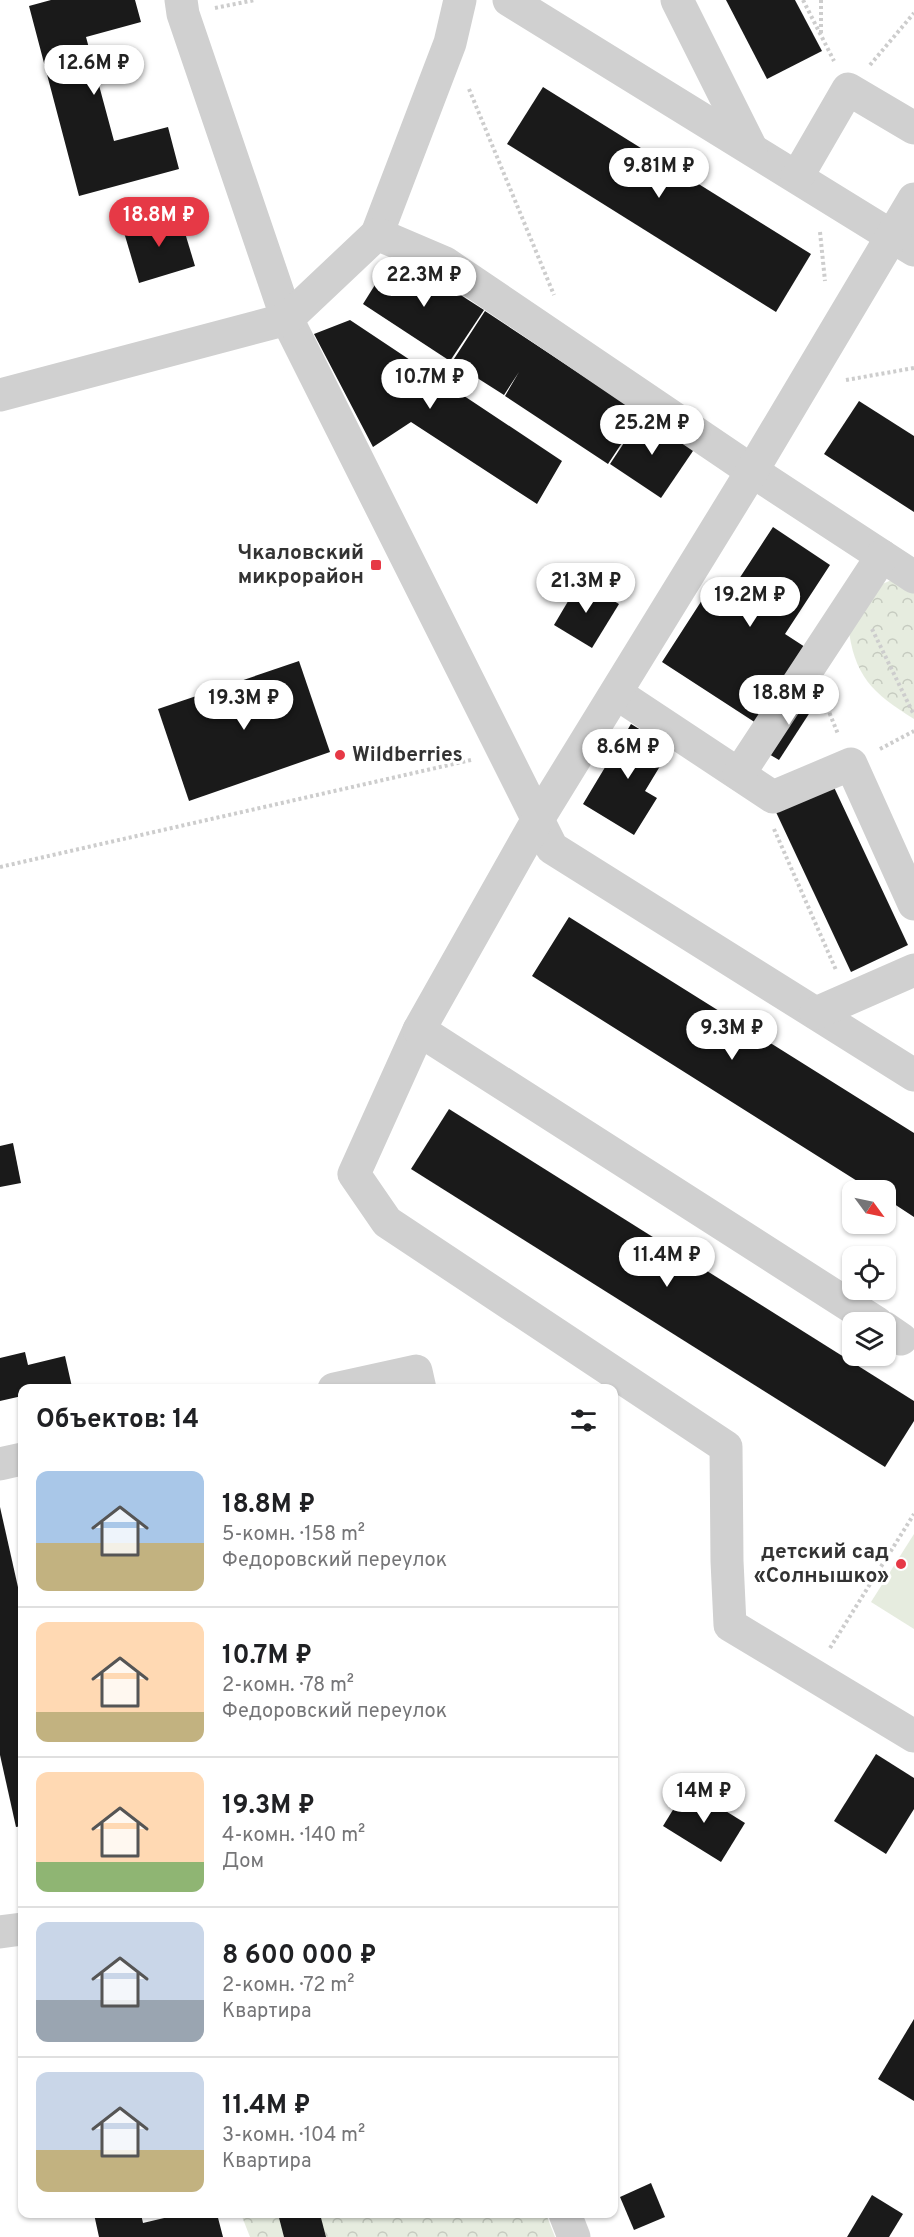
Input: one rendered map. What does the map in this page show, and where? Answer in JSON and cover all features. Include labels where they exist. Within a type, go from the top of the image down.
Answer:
[{"type":"street","points":[[0,395],[287,319],[377,234],[450,44],[460,0]]},
{"type":"street","points":[[509,0],[903,243]]},
{"type":"street","points":[[676,0],[751,148]]},
{"type":"street","points":[[182,7],[287,319],[552,848],[914,1075]]},
{"type":"street","points":[[806,183],[848,89],[914,128]]},
{"type":"street","points":[[914,199],[903,243],[752,471],[538,819],[419,1030],[354,1174],[387,1222],[726,1447],[730,1625],[914,1736]]},
{"type":"street","points":[[377,234],[445,263],[752,471],[914,577]]},
{"type":"street","points":[[747,779],[809,667],[882,556]]},
{"type":"street","points":[[616,693],[773,797],[851,764],[914,903]]},
{"type":"street","points":[[816,1013],[914,970]]},
{"type":"street","points":[[419,1030],[860,1312]]},
{"type":"street","points":[[357,1384],[416,1371],[419,1384]]},
{"type":"street","points":[[0,1464],[18,1460]]},
{"type":"street","points":[[0,1932],[18,1930]]},
{"type":"street","points":[[567,2218],[574,2237]]},
{"type":"path","points":[[182,7],[255,0]]},
{"type":"path","points":[[803,0],[848,89],[914,13]]},
{"type":"path","points":[[821,0],[821,35]]},
{"type":"path","points":[[450,44],[556,298]]},
{"type":"path","points":[[806,183],[825,281]]},
{"type":"path","points":[[840,381],[914,368]]},
{"type":"path","points":[[856,596],[914,715]]},
{"type":"path","points":[[809,667],[851,764]]},
{"type":"path","points":[[0,867],[504,752]]},
{"type":"path","points":[[747,779],[849,999]]},
{"type":"path","points":[[813,1676],[914,1514]]},
{"type":"green space","points":[[901,576],[914,584],[914,719],[887,701],[860,670],[848,625],[880,585]]},
{"type":"green space","name":"детский сад «Солнышко»","points":[[914,1534],[914,1629],[871,1602]]},
{"type":"green space","points":[[243,2218],[548,2218],[555,2237],[250,2237]]},
{"type":"building","points":[[51,0],[135,0],[141,22],[86,37],[114,141],[168,127],[179,169],[79,196],[29,6]]},
{"type":"building","points":[[726,0],[795,0],[822,51],[767,79]]},
{"type":"building","points":[[543,87],[811,254],[776,312],[507,144]]},
{"type":"building","points":[[179,213],[195,266],[139,283],[123,229]]},
{"type":"building","points":[[406,260],[484,310],[450,361],[363,304],[388,264]]},
{"type":"building","points":[[485,311],[641,414],[608,464],[505,396],[519,372],[504,395],[452,362]]},
{"type":"building","points":[[350,320],[562,461],[537,504],[411,422],[373,447],[314,334]]},
{"type":"building","points":[[859,401],[914,436],[914,512],[824,454]]},
{"type":"building","points":[[643,414],[695,448],[661,498],[610,464]]},
{"type":"building","points":[[773,527],[830,565],[785,634],[805,647],[756,723],[662,662],[704,597],[720,608]]},
{"type":"building","points":[[580,581],[619,604],[592,648],[554,625]]},
{"type":"building","points":[[299,661],[330,752],[189,801],[158,709]]},
{"type":"building","points":[[799,692],[816,703],[779,760],[762,750]]},
{"type":"building","points":[[631,724],[671,748],[645,791],[657,798],[634,835],[583,804]]},
{"type":"building","points":[[832,783],[908,945],[851,972],[775,810]]},
{"type":"building","points":[[569,917],[914,1133],[914,1217],[896,1205],[896,1180],[856,1180],[532,976]]},
{"type":"building","points":[[449,1109],[842,1356],[842,1366],[858,1366],[914,1401],[914,1421],[885,1467],[411,1169]]},
{"type":"building","points":[[13,1143],[21,1183],[0,1187],[0,1146]]},
{"type":"building","points":[[25,1352],[28,1365],[65,1356],[71,1384],[18,1384],[18,1397],[0,1401],[0,1358]]},
{"type":"building","points":[[0,1507],[18,1587],[18,1827],[16,1827],[0,1755]]},
{"type":"building","points":[[876,1754],[914,1778],[914,1809],[886,1854],[834,1821]]},
{"type":"building","points":[[687,1787],[745,1823],[721,1862],[663,1826]]},
{"type":"building","points":[[914,2019],[914,2101],[878,2079]]},
{"type":"building","points":[[651,2183],[665,2217],[634,2230],[620,2197]]},
{"type":"building","points":[[872,2195],[903,2214],[889,2237],[847,2237]]},
{"type":"building","points":[[95,2218],[142,2218],[143,2223],[164,2218],[218,2218],[223,2237],[99,2237]]},
{"type":"building","points":[[279,2218],[321,2218],[326,2237],[284,2237]]},
{"type":"place","name":"Чкаловский микрорайон","points":[[376,565]]},
{"type":"place","name":"Wildberries","points":[[340,755]]},
{"type":"place","name":"детский сад «Солнышко»","points":[[901,1564]]}]
